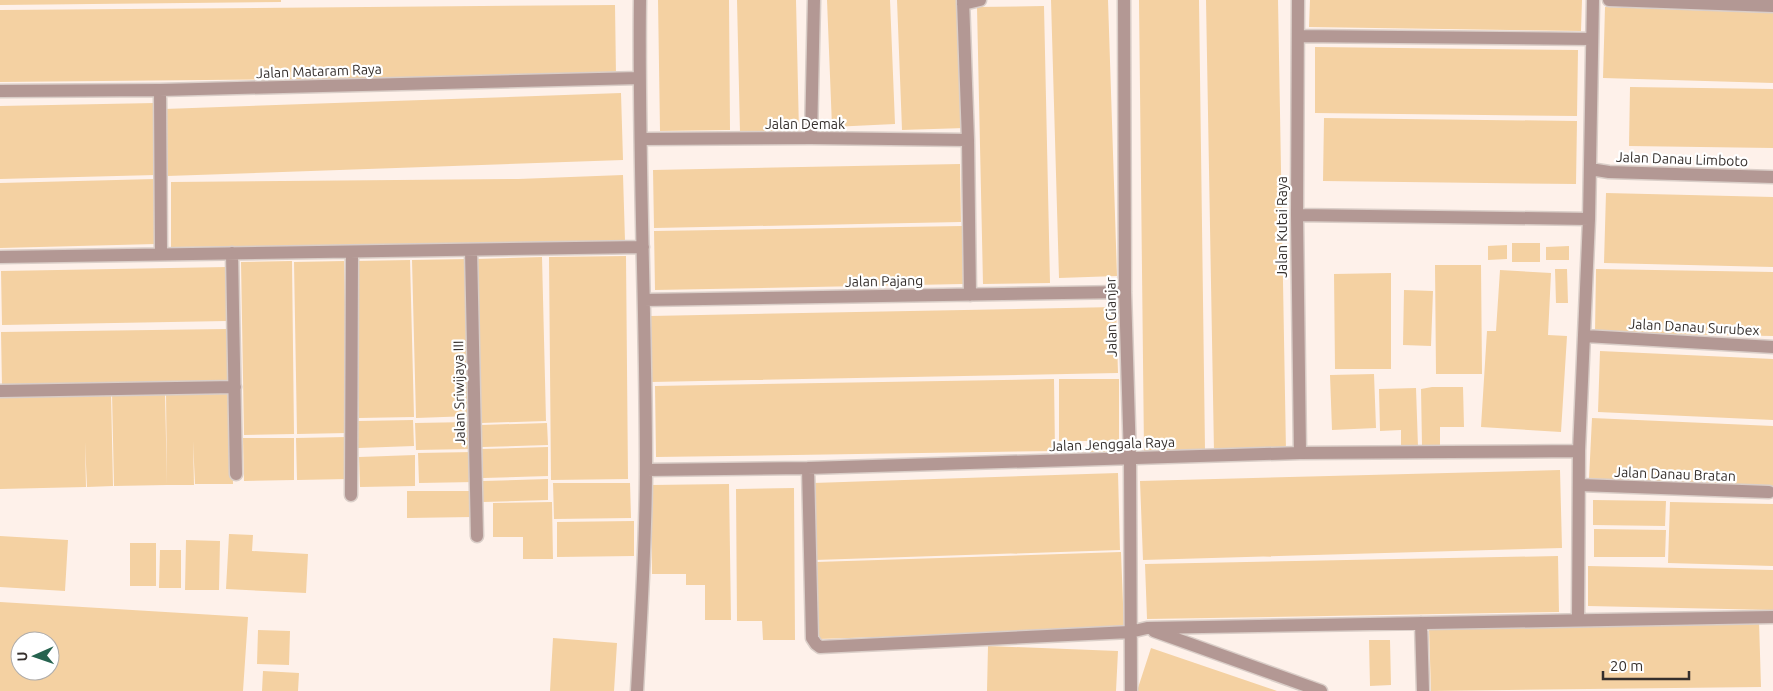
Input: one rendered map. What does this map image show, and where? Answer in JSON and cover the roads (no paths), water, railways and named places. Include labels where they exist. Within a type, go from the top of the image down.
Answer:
[{"type":"street","points":[[637,691],[643,584],[646,470],[639,78],[640,0]]},
{"type":"street","points":[[811,138],[814,0]]},
{"type":"street","points":[[970,295],[968,140],[963,2],[980,0]]},
{"type":"street","name":"Jalan Gianjar","points":[[1124,0],[1125,292],[1130,459],[1131,691]]},
{"type":"street","name":"Jalan Kutai Raya","points":[[1298,0],[1297,215],[1300,453]]},
{"type":"street","points":[[1578,620],[1580,451],[1590,219],[1593,0]]},
{"type":"street","points":[[1609,0],[1773,6]]},
{"type":"street","points":[[1298,36],[1592,39]]},
{"type":"street","name":"Jalan Mataram Raya","points":[[0,91],[160,90],[639,78]]},
{"type":"street","points":[[160,90],[161,254]]},
{"type":"street","name":"Jalan Demak","points":[[641,140],[811,138],[968,140]]},
{"type":"street","name":"Jalan Danau Limboto","points":[[1590,169],[1609,172],[1773,177]]},
{"type":"street","points":[[1297,215],[1590,219]]},
{"type":"street","points":[[0,257],[643,247]]},
{"type":"street","name":"Jalan Sriwijaya III","points":[[471,250],[477,536]]},
{"type":"street","points":[[351,495],[352,252]]},
{"type":"street","points":[[232,253],[236,474]]},
{"type":"street","name":"Jalan Pajang","points":[[644,300],[1125,292]]},
{"type":"street","name":"Jalan Danau Surubex","points":[[1586,336],[1773,347]]},
{"type":"street","points":[[0,391],[234,387]]},
{"type":"street","name":"Jalan Jenggala Raya","points":[[646,470],[808,468],[1300,453],[1580,451]]},
{"type":"street","points":[[808,468],[812,638],[820,647],[1130,632],[1147,628],[1773,617]]},
{"type":"street","name":"Jalan Danau Bratan","points":[[1580,485],[1769,492]]},
{"type":"street","points":[[1421,623],[1423,691]]},
{"type":"street","points":[[1147,628],[1321,691]]}]
